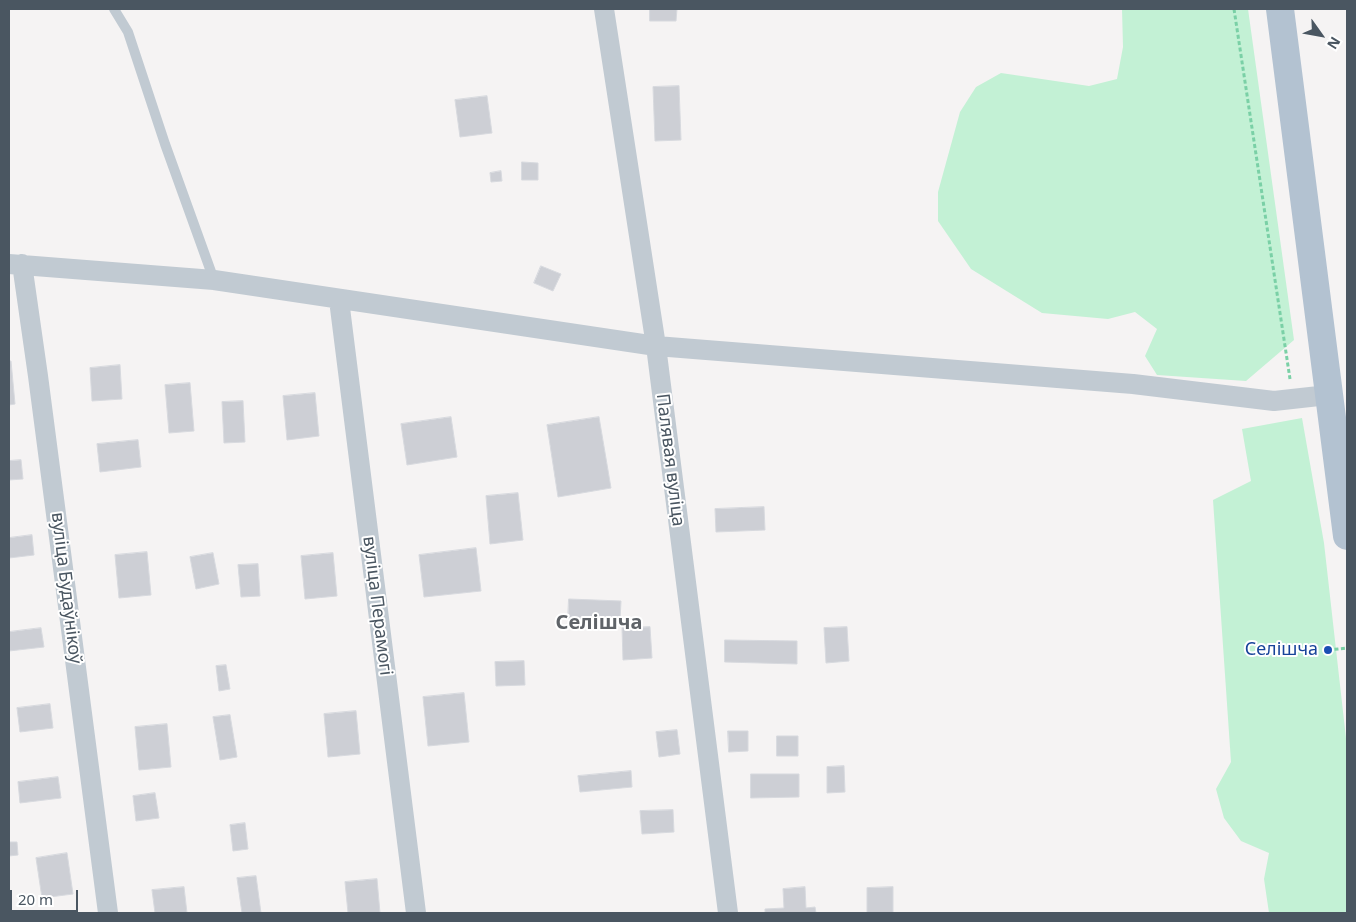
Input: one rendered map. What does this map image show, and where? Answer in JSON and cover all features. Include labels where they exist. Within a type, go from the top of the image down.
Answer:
[{"type":"main road","points":[[1280,9],[1347,536]]},
{"type":"street","name":"Палявая вуліца","points":[[604,9],[656,346],[728,913]]},
{"type":"street","points":[[15,264],[214,280],[656,346],[1133,384],[1274,401],[1328,395]]},
{"type":"street","name":"вуліца Будаўнікоў","points":[[15,264],[38,376],[108,913]]},
{"type":"street","name":"вуліца Перамогі","points":[[338,300],[416,913]]},
{"type":"lane","points":[[114,9],[128,32],[165,144],[214,280]]},
{"type":"path","points":[[1234,9],[1294,399]]},
{"type":"path","points":[[1328,650],[1347,648]]},
{"type":"green space","points":[[1122,9],[1248,9],[1294,340],[1246,381],[1157,375],[1145,356],[1157,329],[1135,312],[1108,319],[1042,313],[971,269],[938,221],[938,192],[960,112],[976,87],[1001,73],[1089,86],[1117,79],[1123,47]]},
{"type":"green space","points":[[1302,418],[1324,543],[1347,747],[1347,913],[1269,913],[1264,879],[1269,853],[1241,841],[1224,818],[1216,789],[1231,762],[1213,500],[1251,481],[1242,429]]},
{"type":"building","points":[[650,9],[677,9],[676,21],[650,21]]},
{"type":"building","points":[[679,86],[681,140],[655,141],[653,87]]},
{"type":"building","points":[[487,96],[492,133],[460,137],[455,100]]},
{"type":"building","points":[[522,162],[538,163],[538,180],[522,180]]},
{"type":"building","points":[[501,171],[502,181],[491,182],[490,173]]},
{"type":"building","points":[[541,266],[561,274],[553,291],[534,283]]},
{"type":"building","points":[[9,361],[11,361],[15,404],[9,405]]},
{"type":"building","points":[[120,365],[122,399],[92,401],[90,368]]},
{"type":"building","points":[[190,383],[194,431],[169,433],[165,385]]},
{"type":"building","points":[[315,393],[319,436],[287,440],[283,396]]},
{"type":"building","points":[[243,401],[245,442],[224,443],[222,402]]},
{"type":"building","points":[[451,417],[457,457],[407,465],[401,424]]},
{"type":"building","points":[[599,417],[611,488],[558,497],[547,425]]},
{"type":"building","points":[[138,440],[141,467],[100,472],[97,444]]},
{"type":"building","points":[[21,460],[23,479],[9,480],[9,461]]},
{"type":"building","points":[[518,493],[523,540],[490,544],[486,496]]},
{"type":"building","points":[[764,507],[765,530],[716,532],[715,509]]},
{"type":"building","points":[[32,535],[34,555],[9,558],[9,538]]},
{"type":"building","points":[[476,548],[481,591],[424,597],[419,555]]},
{"type":"building","points":[[147,552],[151,595],[119,598],[115,555]]},
{"type":"building","points":[[213,553],[219,584],[196,589],[190,557]]},
{"type":"building","points":[[333,553],[337,596],[305,599],[301,556]]},
{"type":"building","points":[[258,564],[260,596],[241,597],[238,565]]},
{"type":"building","points":[[569,599],[621,601],[620,621],[568,619]]},
{"type":"building","points":[[650,627],[652,658],[623,660],[622,628]]},
{"type":"building","points":[[847,627],[849,661],[826,663],[824,628]]},
{"type":"building","points":[[41,628],[44,647],[9,651],[9,632]]},
{"type":"building","points":[[725,640],[797,641],[797,664],[725,662]]},
{"type":"building","points":[[524,661],[525,685],[496,686],[495,662]]},
{"type":"building","points":[[226,665],[230,689],[219,691],[216,666]]},
{"type":"building","points":[[464,693],[469,742],[428,746],[423,697]]},
{"type":"building","points":[[50,704],[53,728],[20,732],[17,708]]},
{"type":"building","points":[[356,711],[360,754],[328,757],[324,714]]},
{"type":"building","points":[[230,715],[237,757],[220,760],[213,717]]},
{"type":"building","points":[[167,724],[171,767],[139,770],[135,727]]},
{"type":"building","points":[[677,730],[680,754],[659,757],[656,732]]},
{"type":"building","points":[[728,731],[748,731],[748,751],[729,752]]},
{"type":"building","points":[[777,736],[798,736],[798,756],[777,756]]},
{"type":"building","points":[[844,766],[845,792],[827,793],[827,767]]},
{"type":"building","points":[[631,771],[632,787],[580,792],[578,776]]},
{"type":"building","points":[[751,774],[799,774],[799,797],[751,798]]},
{"type":"building","points":[[58,777],[61,798],[20,803],[18,782]]},
{"type":"building","points":[[155,793],[159,818],[136,821],[133,796]]},
{"type":"building","points":[[673,810],[674,832],[642,834],[640,811]]},
{"type":"building","points":[[245,823],[248,849],[233,851],[230,825]]},
{"type":"building","points":[[9,842],[17,842],[18,855],[9,856]]},
{"type":"building","points":[[67,853],[73,894],[42,898],[36,858]]},
{"type":"building","points":[[256,876],[261,913],[242,913],[237,878]]},
{"type":"building","points":[[377,879],[380,913],[348,913],[345,882]]},
{"type":"building","points":[[184,887],[187,913],[155,913],[152,890]]},
{"type":"building","points":[[805,887],[806,908],[815,907],[816,913],[765,913],[765,909],[784,908],[783,889]]},
{"type":"building","points":[[893,887],[893,913],[867,913],[867,888]]},
{"type":"place","name":"Селішча","points":[[1328,650]]},
{"type":"district","name":"Селішча","points":[[599,623]]}]
